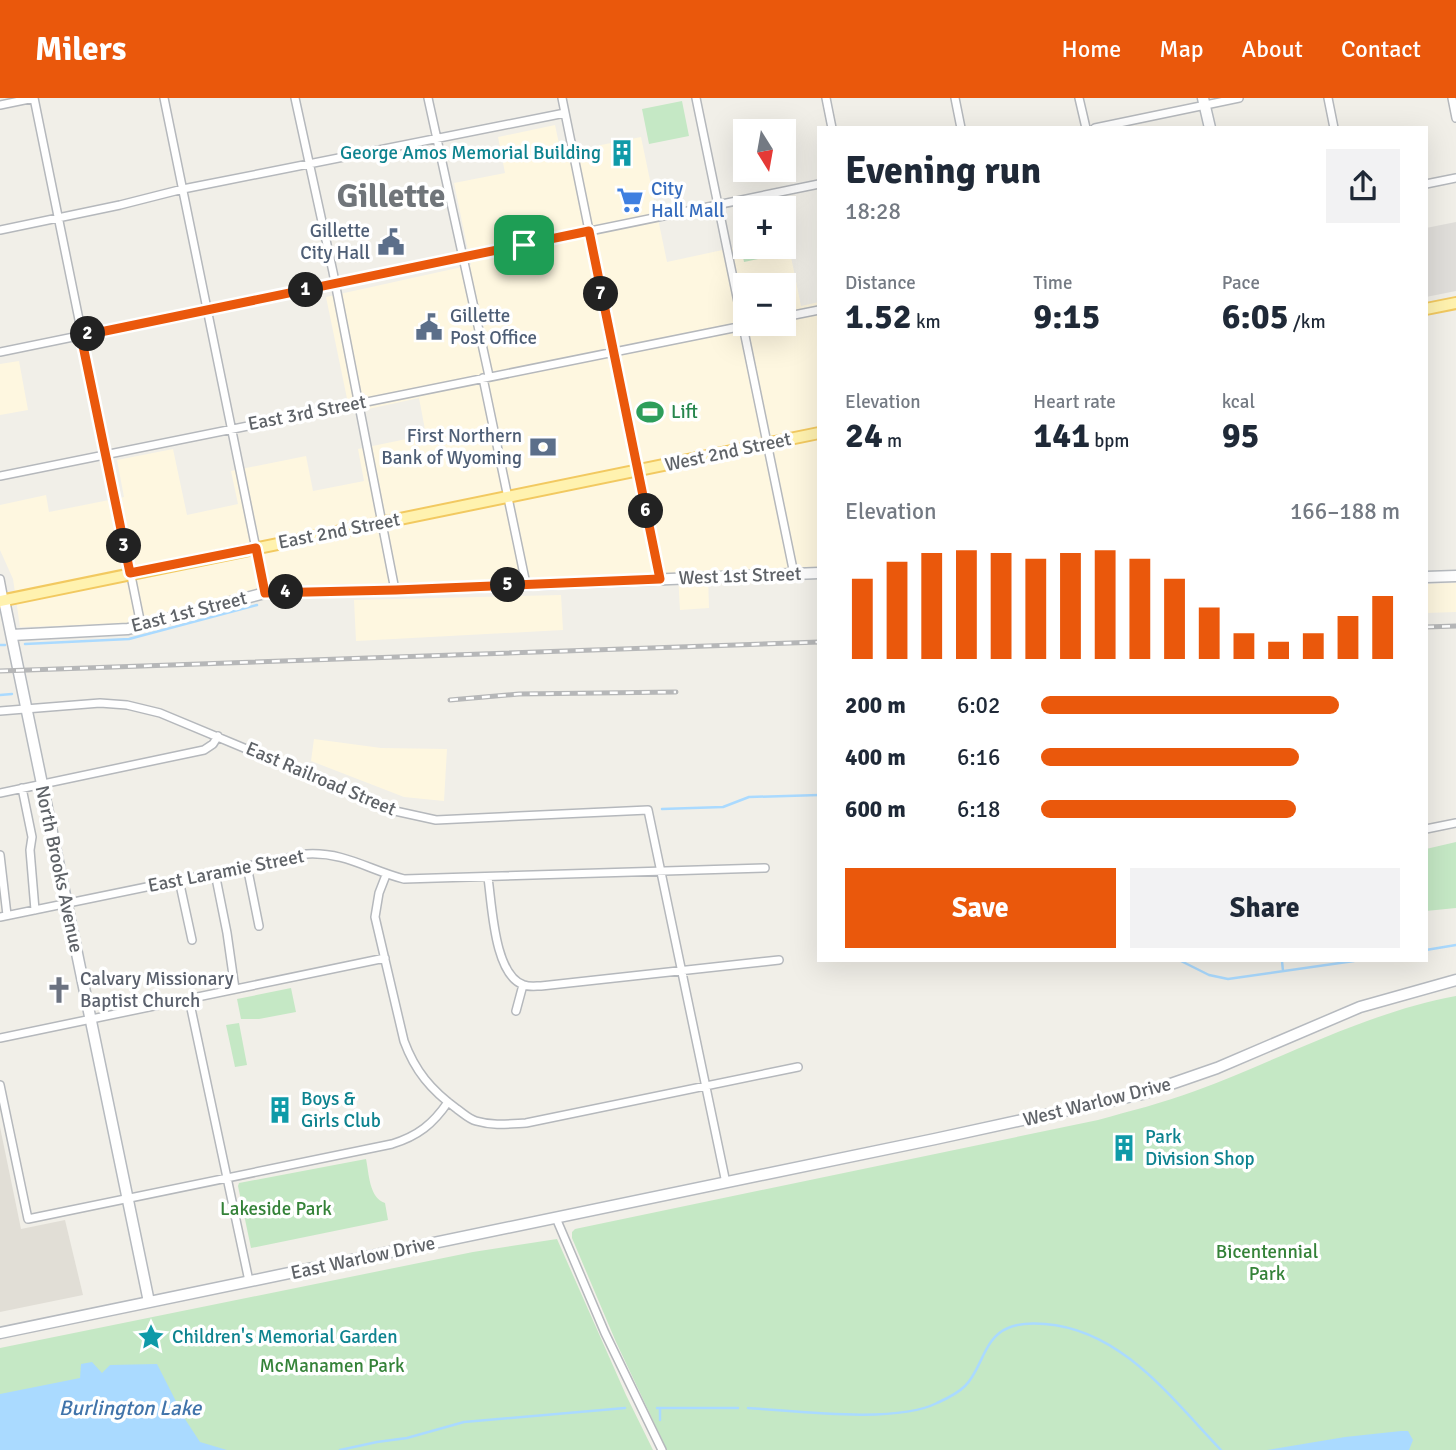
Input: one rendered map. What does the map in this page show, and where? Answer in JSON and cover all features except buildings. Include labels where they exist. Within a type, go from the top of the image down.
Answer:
[{"type":"main road","points":[[1428,309],[1456,303]]},
{"type":"main road","name":"West 2nd Street","points":[[638,470],[817,433]]},
{"type":"main road","name":"East 2nd Street","points":[[2,600],[638,470]]},
{"type":"street","points":[[0,105],[34,98],[141,625]]},
{"type":"street","points":[[164,98],[265,593]]},
{"type":"street","points":[[295,98],[396,590]]},
{"type":"street","points":[[428,98],[463,258],[526,584]]},
{"type":"street","points":[[562,98],[660,579]]},
{"type":"street","points":[[696,98],[733,278]]},
{"type":"street","points":[[826,98],[832,126]]},
{"type":"street","points":[[955,98],[961,126]]},
{"type":"street","points":[[1079,98],[1086,126]]},
{"type":"street","points":[[1103,126],[1204,102],[1238,98]]},
{"type":"street","points":[[1328,98],[1334,126]]},
{"type":"street","points":[[1452,98],[1456,118]]},
{"type":"street","points":[[1204,102],[1209,126]]},
{"type":"street","points":[[0,230],[183,189],[565,113]]},
{"type":"street","points":[[1428,184],[1456,178]]},
{"type":"street","points":[[0,352],[817,184]]},
{"type":"street","points":[[796,315],[817,310]]},
{"type":"street","name":"East 3rd Street","points":[[0,476],[733,328]]},
{"type":"street","points":[[745,336],[794,574]]},
{"type":"street","name":"West 1st Street","points":[[660,579],[817,573]]},
{"type":"street","points":[[1428,577],[1456,576]]},
{"type":"street","points":[[0,579],[2,600]]},
{"type":"street","name":"East 1st Street","points":[[12,635],[128,629],[265,593],[660,579]]},
{"type":"street","name":"North Brooks Avenue","points":[[2,600],[12,635],[149,1302]]},
{"type":"street","name":"East Railroad Street","points":[[0,711],[100,703],[127,705],[160,713],[395,811],[436,820],[648,810],[660,871]]},
{"type":"street","points":[[0,793],[204,750],[213,744],[218,736]]},
{"type":"street","points":[[22,788],[32,837],[30,850],[35,910]]},
{"type":"street","points":[[1428,829],[1456,823]]},
{"type":"street","name":"East Laramie Street","points":[[3,916],[307,854],[326,853],[345,857],[386,875],[404,879],[765,868]]},
{"type":"street","points":[[0,855],[3,916]]},
{"type":"street","points":[[247,866],[259,926]]},
{"type":"street","points":[[660,871],[726,1183]]},
{"type":"street","points":[[215,873],[228,933],[235,989]]},
{"type":"street","points":[[386,875],[379,893],[375,917],[404,1041],[421,1077],[473,1120],[498,1125],[526,1123],[798,1067]]},
{"type":"street","points":[[488,878],[501,958],[509,974],[523,985],[541,986],[779,960]]},
{"type":"street","points":[[179,880],[192,940]]},
{"type":"street","points":[[0,1038],[385,958]]},
{"type":"street","name":"West Warlow Drive","points":[[726,1183],[1142,1094],[1217,1068],[1360,1007],[1456,980]]},
{"type":"street","points":[[516,1011],[523,985]]},
{"type":"street","points":[[189,999],[249,1281]]},
{"type":"street","points":[[0,1085],[28,1219],[409,1139],[422,1132],[448,1102]]},
{"type":"street","name":"East Warlow Drive","points":[[0,1333],[726,1183]]},
{"type":"street","points":[[556,1218],[605,1333],[662,1450]]},
{"type":"shaded area","points":[[555,125],[561,153],[641,137],[667,262],[733,248],[733,259],[791,259],[794,273],[733,273],[733,336],[796,336],[796,281],[801,306],[817,302],[817,571],[708,575],[709,608],[680,610],[678,575],[257,590],[127,624],[20,627],[13,579],[0,550],[0,505],[46,495],[49,512],[124,497],[117,460],[173,449],[187,515],[238,504],[231,471],[306,456],[313,491],[364,481],[358,449],[426,435],[419,398],[350,413],[326,297],[471,265],[454,183],[505,173],[498,137]]},
{"type":"shaded area","points":[[1456,222],[1456,291],[1428,297],[1428,228]]},
{"type":"shaded area","points":[[19,361],[28,410],[0,415],[0,364]]},
{"type":"shaded area","points":[[1456,583],[1456,612],[1428,613],[1428,584]]},
{"type":"shaded area","points":[[561,595],[563,630],[356,641],[354,600]]},
{"type":"shaded area","points":[[314,739],[381,748],[447,749],[444,801],[404,797],[311,761]]},
{"type":"shaded area","points":[[0,1127],[21,1229],[65,1220],[83,1295],[0,1312]]},
{"type":"green space","points":[[682,101],[689,136],[649,144],[642,109]]},
{"type":"green space","points":[[1456,842],[1456,908],[1428,911],[1428,849]]},
{"type":"green space","points":[[291,988],[296,1012],[259,1019],[241,1019],[237,999]]},
{"type":"green space","name":"Bicentennial Park","points":[[1456,996],[1456,1450],[667,1450],[616,1342],[572,1238],[575,1229],[1098,1120],[1195,1091],[1356,1025]]},
{"type":"green space","points":[[239,1023],[247,1065],[235,1067],[226,1025]]},
{"type":"green space","name":"Lakeside Park","points":[[366,1159],[373,1191],[385,1203],[388,1220],[251,1248],[239,1183]]},
{"type":"green space","name":"McManamen Park","points":[[557,1239],[653,1450],[0,1450],[0,1348],[473,1252]]},
{"type":"water","name":"Burlington Lake","points":[[92,1362],[102,1373],[110,1365],[157,1364],[200,1442],[227,1450],[0,1450],[0,1394],[80,1378],[81,1364]]},
{"type":"water","points":[[1408,1431],[1413,1440],[1409,1450],[1267,1450],[1345,1437]]},
{"type":"waterway","points":[[25,644],[129,639],[257,605]]},
{"type":"waterway","points":[[0,645],[5,645]]},
{"type":"waterway","points":[[0,695],[12,694]]},
{"type":"waterway","points":[[662,809],[723,807],[749,797],[817,795]]},
{"type":"waterway","points":[[1428,950],[1456,945]]},
{"type":"waterway","points":[[1183,962],[1209,975],[1228,979],[1347,962]]},
{"type":"waterway","points":[[1282,962],[1283,971]]},
{"type":"waterway","points":[[748,1408],[872,1415],[919,1409],[944,1400],[965,1386],[993,1339],[1000,1333],[1017,1325],[1045,1324],[1073,1329],[1098,1339],[1121,1353],[1164,1389],[1221,1450]]},
{"type":"waterway","points":[[340,1450],[407,1438],[464,1422],[625,1408]]},
{"type":"waterway","points":[[657,1408],[738,1408]]},
{"type":"waterway","points":[[660,1408],[660,1420]]},
{"type":"railway","points":[[1428,627],[1456,626]]},
{"type":"railway","points":[[0,671],[817,642]]},
{"type":"railway","points":[[450,700],[519,694],[676,692]]},
{"type":"place","name":"George Amos Memorial Building","points":[[622,153]]},
{"type":"place","name":"City Hall Mall","points":[[630,200]]},
{"type":"place","name":"Gillette City Hall","points":[[391,242]]},
{"type":"place","name":"Gillette Post Office","points":[[429,327]]},
{"type":"place","name":"Lift","points":[[650,412]]},
{"type":"place","name":"First Northern Bank of Wyoming","points":[[543,447]]},
{"type":"place","name":"Calvary Missionary Baptist Church","points":[[59,990]]},
{"type":"place","name":"Boys & Girls Club","points":[[280,1110]]},
{"type":"place","name":"Park Division Shop","points":[[1124,1148]]},
{"type":"place","name":"Children's Memorial Garden","points":[[151,1337]]},
{"type":"district","name":"Gillette","points":[[391,196]]},
{"type":"route","points":[[589,231],[660,579],[265,593],[256,548],[130,573],[81,336],[524,245],[589,231]]}]
